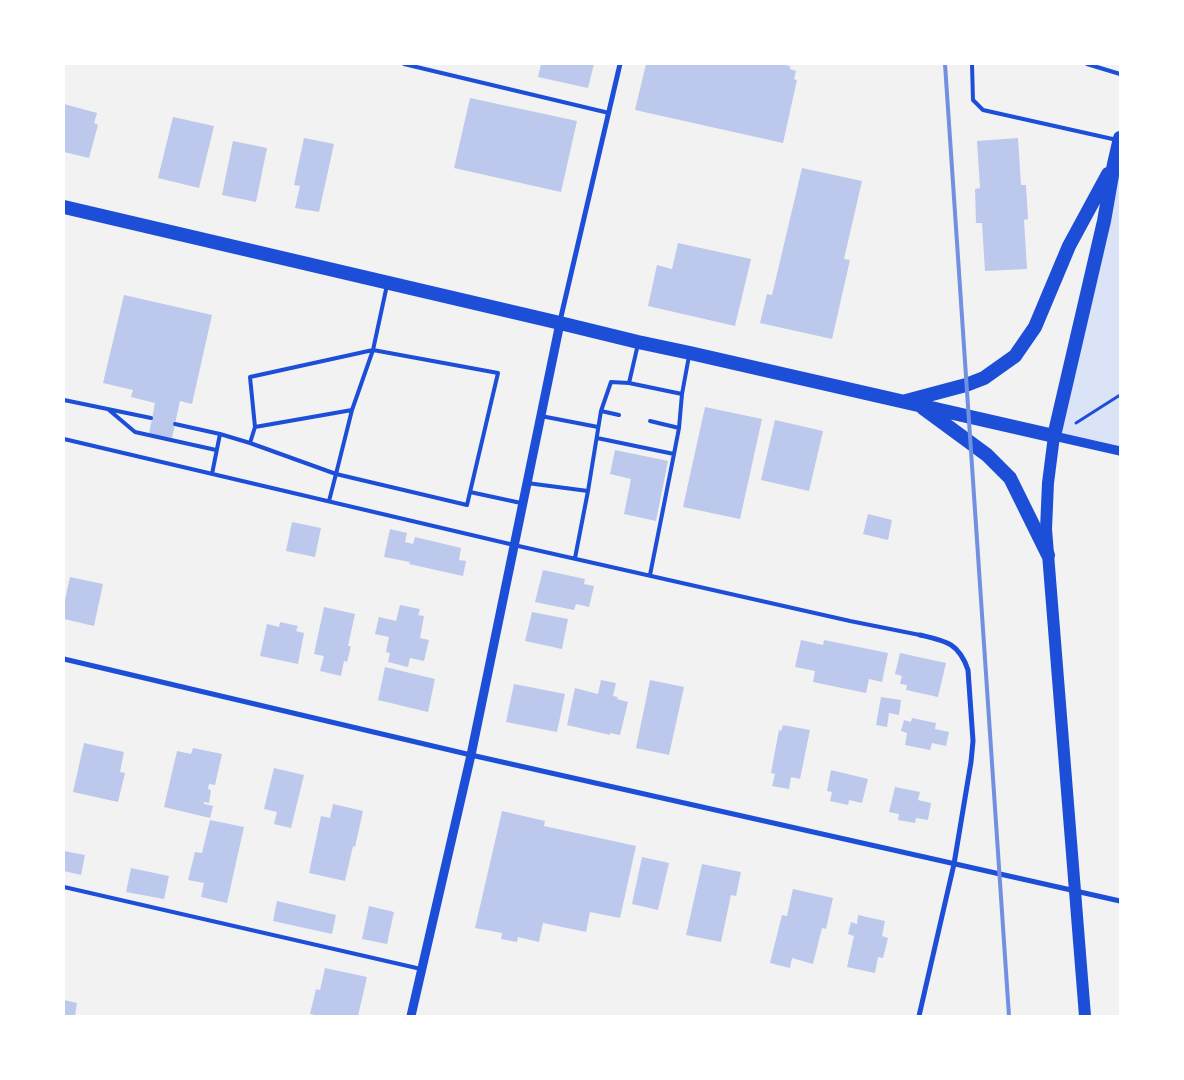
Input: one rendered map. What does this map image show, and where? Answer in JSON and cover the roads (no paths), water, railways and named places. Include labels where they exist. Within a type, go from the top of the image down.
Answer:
[{"type":"highway","points":[[64,207],[638,342],[1054,436],[1104,221],[1120,139]]},
{"type":"highway","points":[[903,402],[966,385],[984,378],[1015,356],[1035,327],[1069,246],[1114,164]]},
{"type":"highway","points":[[918,405],[987,455],[1010,478],[1048,555]]},
{"type":"main road","points":[[1054,436],[1048,482],[1046,529],[1085,1016]]},
{"type":"street","points":[[411,1016],[471,755],[560,323],[620,64]]},
{"type":"street","points":[[1054,436],[1120,451]]},
{"type":"street","points":[[920,635],[941,640],[951,645],[959,651],[965,660],[968,670],[973,741],[954,864],[920,1016]]},
{"type":"street","points":[[64,659],[471,755],[1120,901]]},
{"type":"lane","points":[[404,64],[608,113]]},
{"type":"lane","points":[[972,64],[973,100],[983,110],[1120,139]]},
{"type":"lane","points":[[1087,64],[1120,74]]},
{"type":"lane","points":[[329,501],[352,410],[373,350],[387,282]]},
{"type":"lane","points":[[629,383],[638,342]]},
{"type":"lane","points":[[175,424],[250,443],[336,474],[466,505],[498,373],[373,350],[250,376],[255,427],[250,443]]},
{"type":"lane","points":[[650,575],[679,428],[682,394],[690,353]]},
{"type":"lane","points":[[575,558],[601,411],[611,382],[629,383],[682,394]]},
{"type":"lane","points":[[64,400],[151,418]]},
{"type":"lane","points":[[109,410],[135,432],[216,450]]},
{"type":"lane","points":[[255,427],[352,410]]},
{"type":"lane","points":[[601,411],[619,415]]},
{"type":"lane","points":[[541,416],[598,427]]},
{"type":"lane","points":[[650,421],[679,428]]},
{"type":"lane","points":[[212,474],[220,434]]},
{"type":"lane","points":[[597,438],[674,454]]},
{"type":"lane","points":[[64,439],[514,545],[920,635]]},
{"type":"lane","points":[[527,483],[588,491]]},
{"type":"lane","points":[[470,492],[522,503]]},
{"type":"lane","points":[[64,886],[422,969]]},
{"type":"railway","points":[[945,64],[1009,1016]]}]
